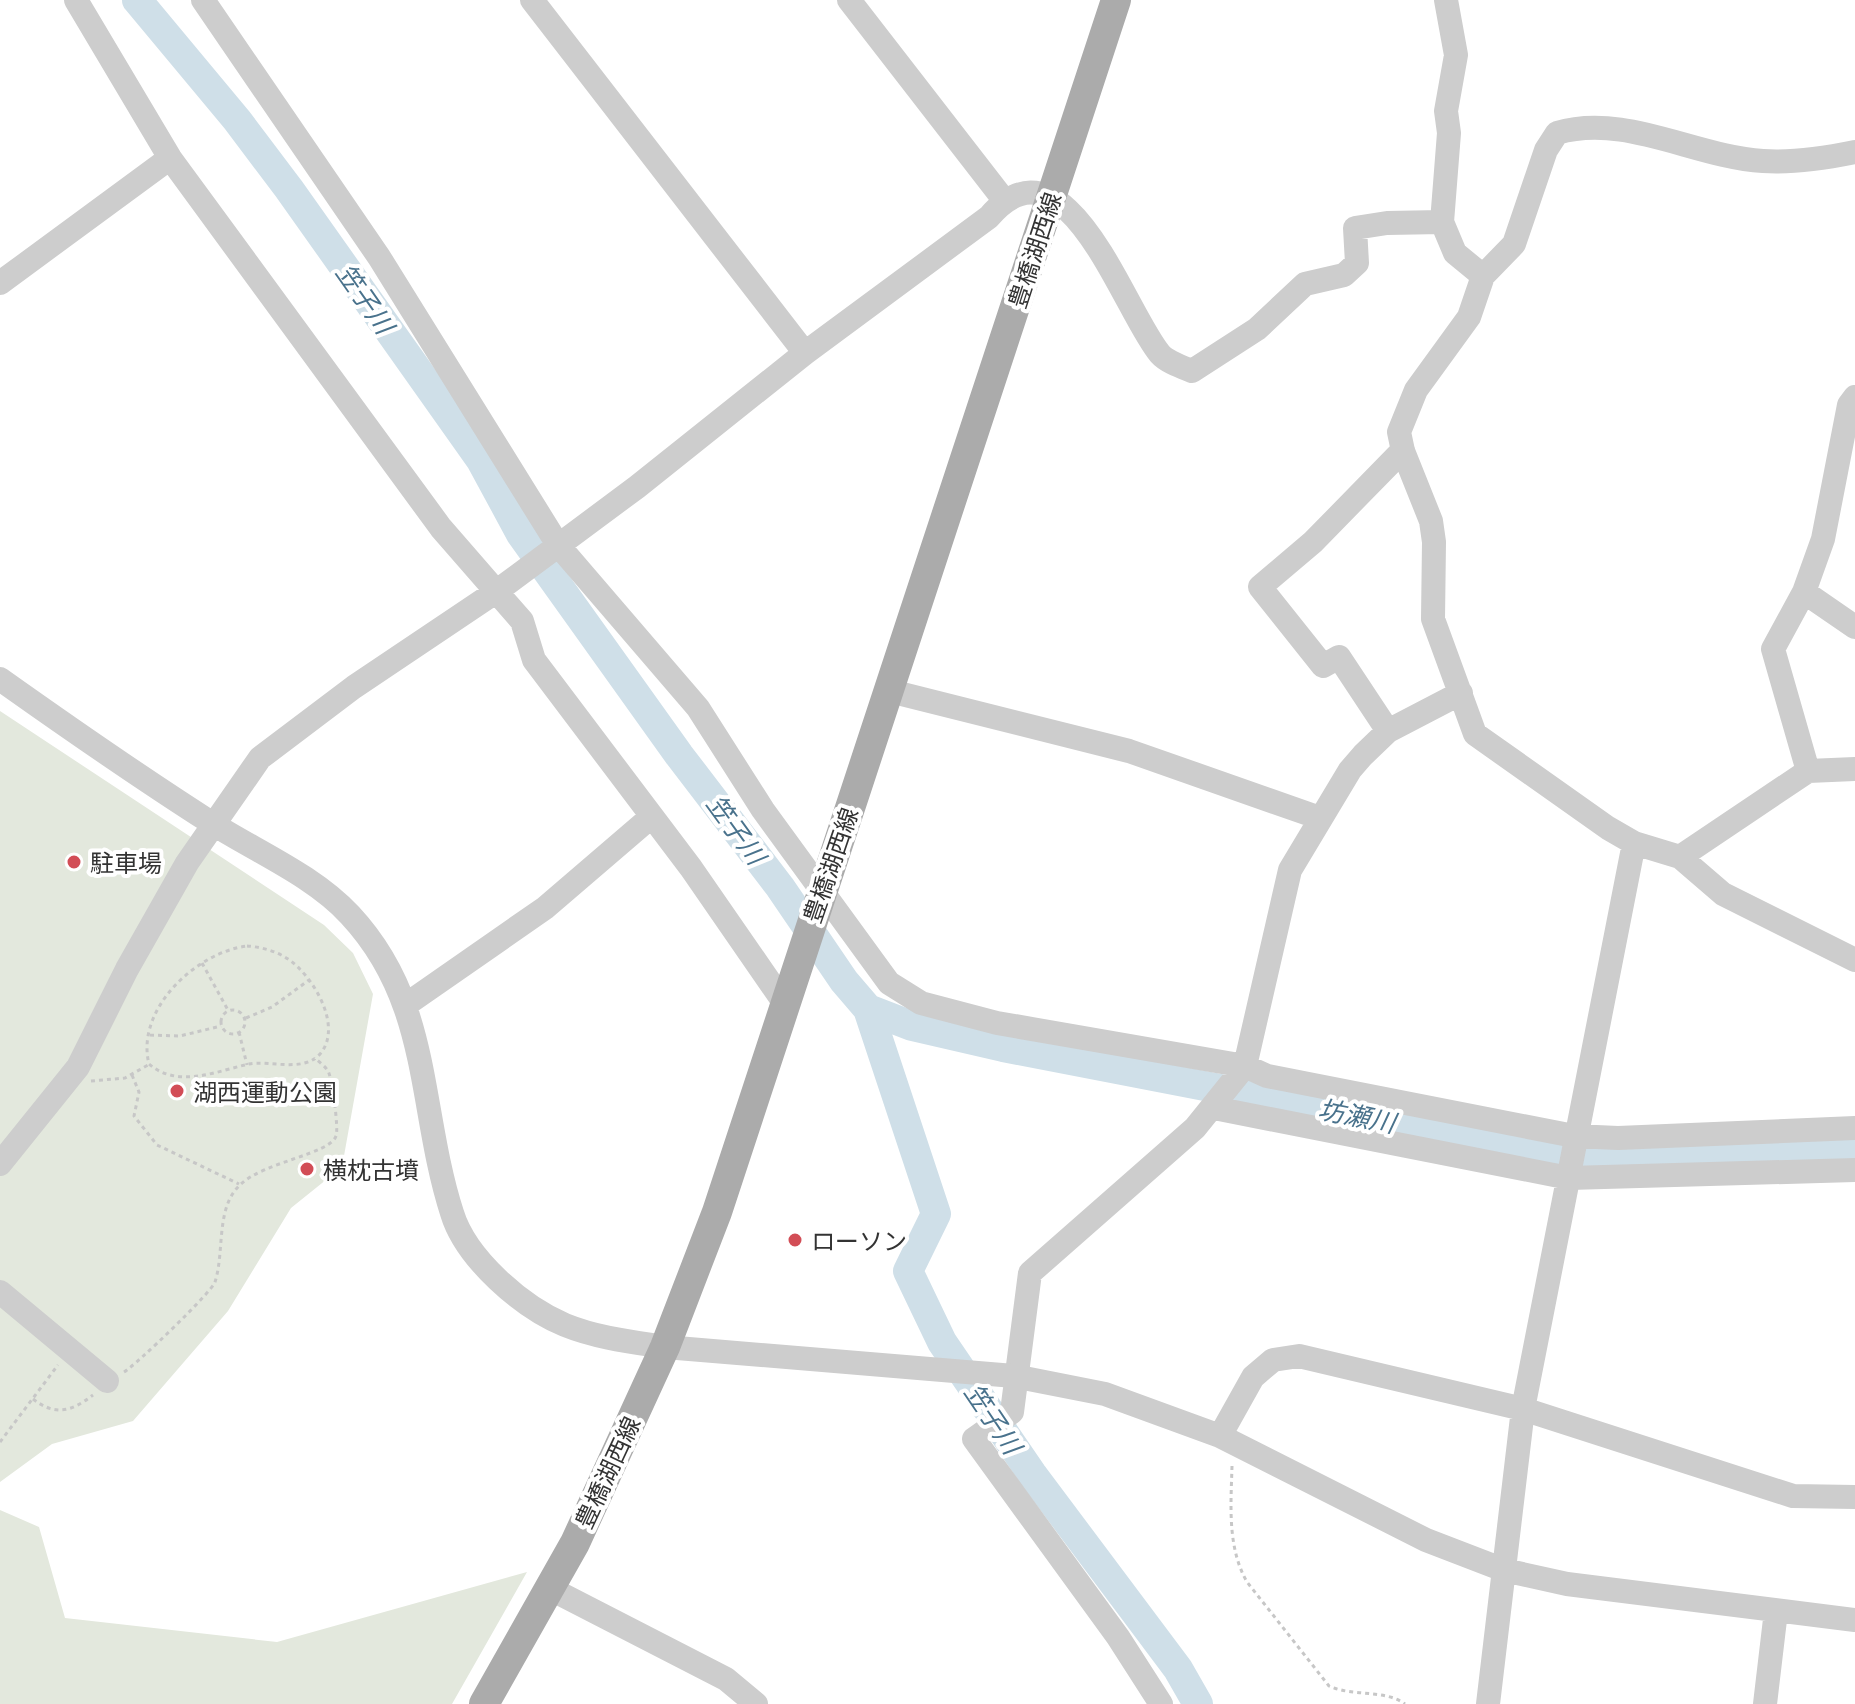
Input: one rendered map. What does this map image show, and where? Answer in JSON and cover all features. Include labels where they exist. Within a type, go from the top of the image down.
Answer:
[{"type":"main road","name":"豊橋湖西線","points":[[484,1704],[575,1543],[665,1347],[717,1212],[1116,0]]},
{"type":"street","points":[[76,0],[170,158],[441,528],[501,588],[522,621],[534,660],[788,994]]},
{"type":"street","points":[[203,0],[379,257],[558,545],[698,708],[818,900],[889,983],[921,1003],[1574,1140],[1855,1128]]},
{"type":"street","points":[[532,0],[805,353]]},
{"type":"street","points":[[849,0],[1004,200]]},
{"type":"street","points":[[1446,0],[1456,55],[1446,111],[1449,133],[1442,222],[1455,253],[1483,276]]},
{"type":"street","points":[[1855,152],[1809,159],[1762,161],[1668,139],[1581,126],[1557,133],[1546,150],[1514,244],[1483,276],[1469,317],[1416,390],[1399,432],[1431,521],[1433,619],[1475,734],[1634,843],[1680,857],[1723,894],[1855,960]]},
{"type":"street","points":[[0,283],[170,158]]},
{"type":"street","points":[[0,1164],[74,1072],[127,969],[212,823],[260,758],[354,687],[501,588],[805,353],[989,217],[1004,200],[1025,195],[1051,197],[1066,206],[1111,267],[1122,295],[1162,356],[1192,371],[1257,329],[1305,284],[1344,275],[1357,263],[1355,228],[1387,223],[1442,222]]},
{"type":"street","points":[[1808,771],[1773,649],[1804,592],[1823,539],[1849,405],[1855,397]]},
{"type":"street","points":[[1388,731],[1339,657],[1323,666],[1260,587],[1313,542],[1403,450]]},
{"type":"street","points":[[1804,592],[1855,627]]},
{"type":"street","points":[[0,679],[212,823],[307,881],[349,913],[376,947],[407,1004],[452,1216],[473,1255],[512,1292],[564,1324],[620,1341],[665,1347],[1014,1376],[1105,1394],[1226,1439],[1426,1540],[1504,1570],[1567,1584],[1855,1620]]},
{"type":"street","points":[[890,691],[1129,751],[1320,818]]},
{"type":"street","points":[[1161,1704],[1118,1637],[974,1439],[1012,1412],[1014,1376],[1030,1273],[1216,1105],[1242,1070],[1290,870],[1350,770],[1388,731],[1461,693]]},
{"type":"street","points":[[1680,857],[1808,771],[1855,769]]},
{"type":"street","points":[[407,1004],[545,908],[651,817]]},
{"type":"street","points":[[1488,1704],[1523,1409],[1634,843]]},
{"type":"street","points":[[1216,1105],[1569,1174],[1855,1170]]},
{"type":"street","points":[[0,1292],[107,1381]]},
{"type":"street","points":[[1226,1439],[1253,1377],[1273,1360],[1299,1356],[1523,1409],[1793,1496],[1855,1497]]},
{"type":"street","points":[[549,1588],[726,1679],[756,1704]]},
{"type":"street","points":[[1765,1704],[1776,1611]]},
{"type":"path","points":[[236,947],[261,947],[286,958],[309,980],[323,1008],[327,1032],[322,1053],[315,1058],[289,1064],[247,1065],[229,1072],[189,1076],[163,1073],[149,1064],[150,1035],[161,1006],[173,988],[202,962],[236,947]]},
{"type":"path","points":[[202,962],[229,1012]]},
{"type":"path","points":[[247,1065],[239,1032],[246,1018],[272,1007],[309,980]]},
{"type":"path","points":[[229,1012],[239,1012],[246,1018]]},
{"type":"path","points":[[150,1035],[180,1036],[221,1026],[229,1012]]},
{"type":"path","points":[[221,1026],[227,1031],[239,1032]]},
{"type":"path","points":[[33,1399],[52,1411],[65,1412],[79,1405],[107,1381],[130,1369],[215,1285],[228,1200],[239,1184],[262,1168],[322,1150],[335,1141],[338,1128],[332,1105],[333,1083],[328,1069],[315,1058]]},
{"type":"path","points":[[74,1072],[100,1082],[132,1075],[149,1064]]},
{"type":"path","points":[[132,1075],[139,1088],[134,1116],[152,1140],[239,1184]]},
{"type":"path","points":[[0,1442],[61,1362]]},
{"type":"path","points":[[1226,1439],[1233,1542],[1237,1566],[1247,1582],[1329,1686],[1345,1693],[1397,1698],[1405,1704]]},
{"type":"shaded area","name":"湖西運動公園","points":[[0,711],[324,925],[353,953],[373,994],[342,1167],[291,1208],[228,1311],[133,1421],[52,1444],[0,1482]]},
{"type":"shaded area","points":[[0,1510],[39,1527],[65,1618],[277,1642],[527,1572],[452,1704],[0,1704]]},
{"type":"waterway","name":"笠子川","points":[[137,0],[237,120],[289,189],[481,460],[521,534],[679,755],[780,887],[844,981],[868,1009],[936,1214],[908,1271],[942,1342],[1032,1474],[1178,1669],[1198,1704]]},
{"type":"waterway","name":"坊瀬川","points":[[868,1009],[912,1026],[1003,1047],[1557,1154],[1855,1150]]},
{"type":"place","name":"駐車場","points":[[74,862]]},
{"type":"place","name":"湖西運動公園","points":[[177,1091]]},
{"type":"place","name":"横枕古墳","points":[[307,1169]]},
{"type":"place","name":"ローソン","points":[[795,1240]]}]
